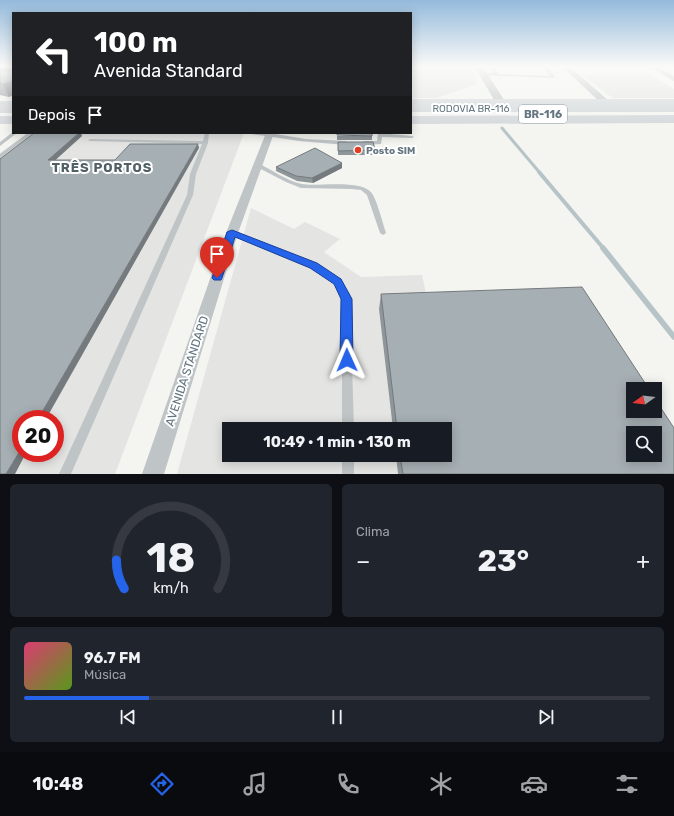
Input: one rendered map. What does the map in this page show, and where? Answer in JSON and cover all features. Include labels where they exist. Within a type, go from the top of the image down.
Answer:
[{"type":"highway","name":"RODOVIA BR-116","points":[[412,108],[674,108]]},
{"type":"highway","points":[[0,109],[12,109]]},
{"type":"highway","points":[[0,114],[12,114]]},
{"type":"highway","name":"RODOVIA BR-116","points":[[412,114],[674,114]]},
{"type":"highway","points":[[541,114],[602,120]]},
{"type":"main road","name":"RODOVIA BR-116","points":[[412,102],[674,102]]},
{"type":"main road","points":[[0,104],[12,104]]},
{"type":"main road","points":[[412,120],[674,119]]},
{"type":"main road","points":[[0,120],[12,120]]},
{"type":"street","points":[[493,89],[501,103]]},
{"type":"street","points":[[591,89],[606,103]]},
{"type":"street","name":"AVENIDA STANDARD","points":[[153,474],[232,232],[270,134]]},
{"type":"lane","points":[[0,144],[14,134]]},
{"type":"lane","points":[[0,156],[30,134]]},
{"type":"lane","points":[[65,474],[190,195],[193,174],[207,134]]},
{"type":"lane","points":[[274,134],[292,139],[324,142],[379,143],[380,134],[412,137]]},
{"type":"lane","points":[[90,140],[204,143]]},
{"type":"lane","points":[[257,165],[301,186],[352,187],[363,189],[370,194],[383,233]]},
{"type":"lane","points":[[232,232],[313,266],[338,282],[346,299],[348,422]]},
{"type":"lane","points":[[348,462],[348,474]]},
{"type":"shaded area","points":[[412,89],[463,89],[436,98],[412,98]]},
{"type":"shaded area","points":[[601,89],[674,89],[674,98],[613,98]]},
{"type":"shaded area","points":[[26,134],[244,134],[115,474],[0,474],[0,153]]},
{"type":"shaded area","points":[[251,208],[294,229],[305,222],[340,239],[324,252],[361,277],[422,275],[428,303],[626,386],[626,418],[657,418],[660,426],[626,426],[626,462],[662,462],[662,434],[674,474],[177,474]]},
{"type":"building","points":[[33,134],[78,134],[48,160],[115,160],[130,144],[198,144],[43,410],[12,410],[13,462],[6,474],[0,474],[0,159]]},
{"type":"building","points":[[372,134],[372,136],[337,135]]},
{"type":"building","points":[[338,142],[373,142],[375,150],[338,151]]},
{"type":"building","points":[[315,148],[342,163],[312,178],[296,176],[276,167]]},
{"type":"building","points":[[582,287],[644,382],[626,382],[626,418],[662,418],[662,410],[674,428],[674,474],[403,474],[401,462],[452,462],[452,422],[396,422],[381,294]]},
{"type":"waterway","points":[[502,128],[540,173]]},
{"type":"waterway","points":[[539,172],[604,249]]},
{"type":"waterway","points":[[603,248],[674,337]]},
{"type":"place","name":"Posto SIM","points":[[358,150]]},
{"type":"district","name":"TRÊS PORTOS","points":[[102,167]]},
{"type":"route","points":[[217,278],[232,232],[313,266],[338,282],[346,299],[347,360]]}]
